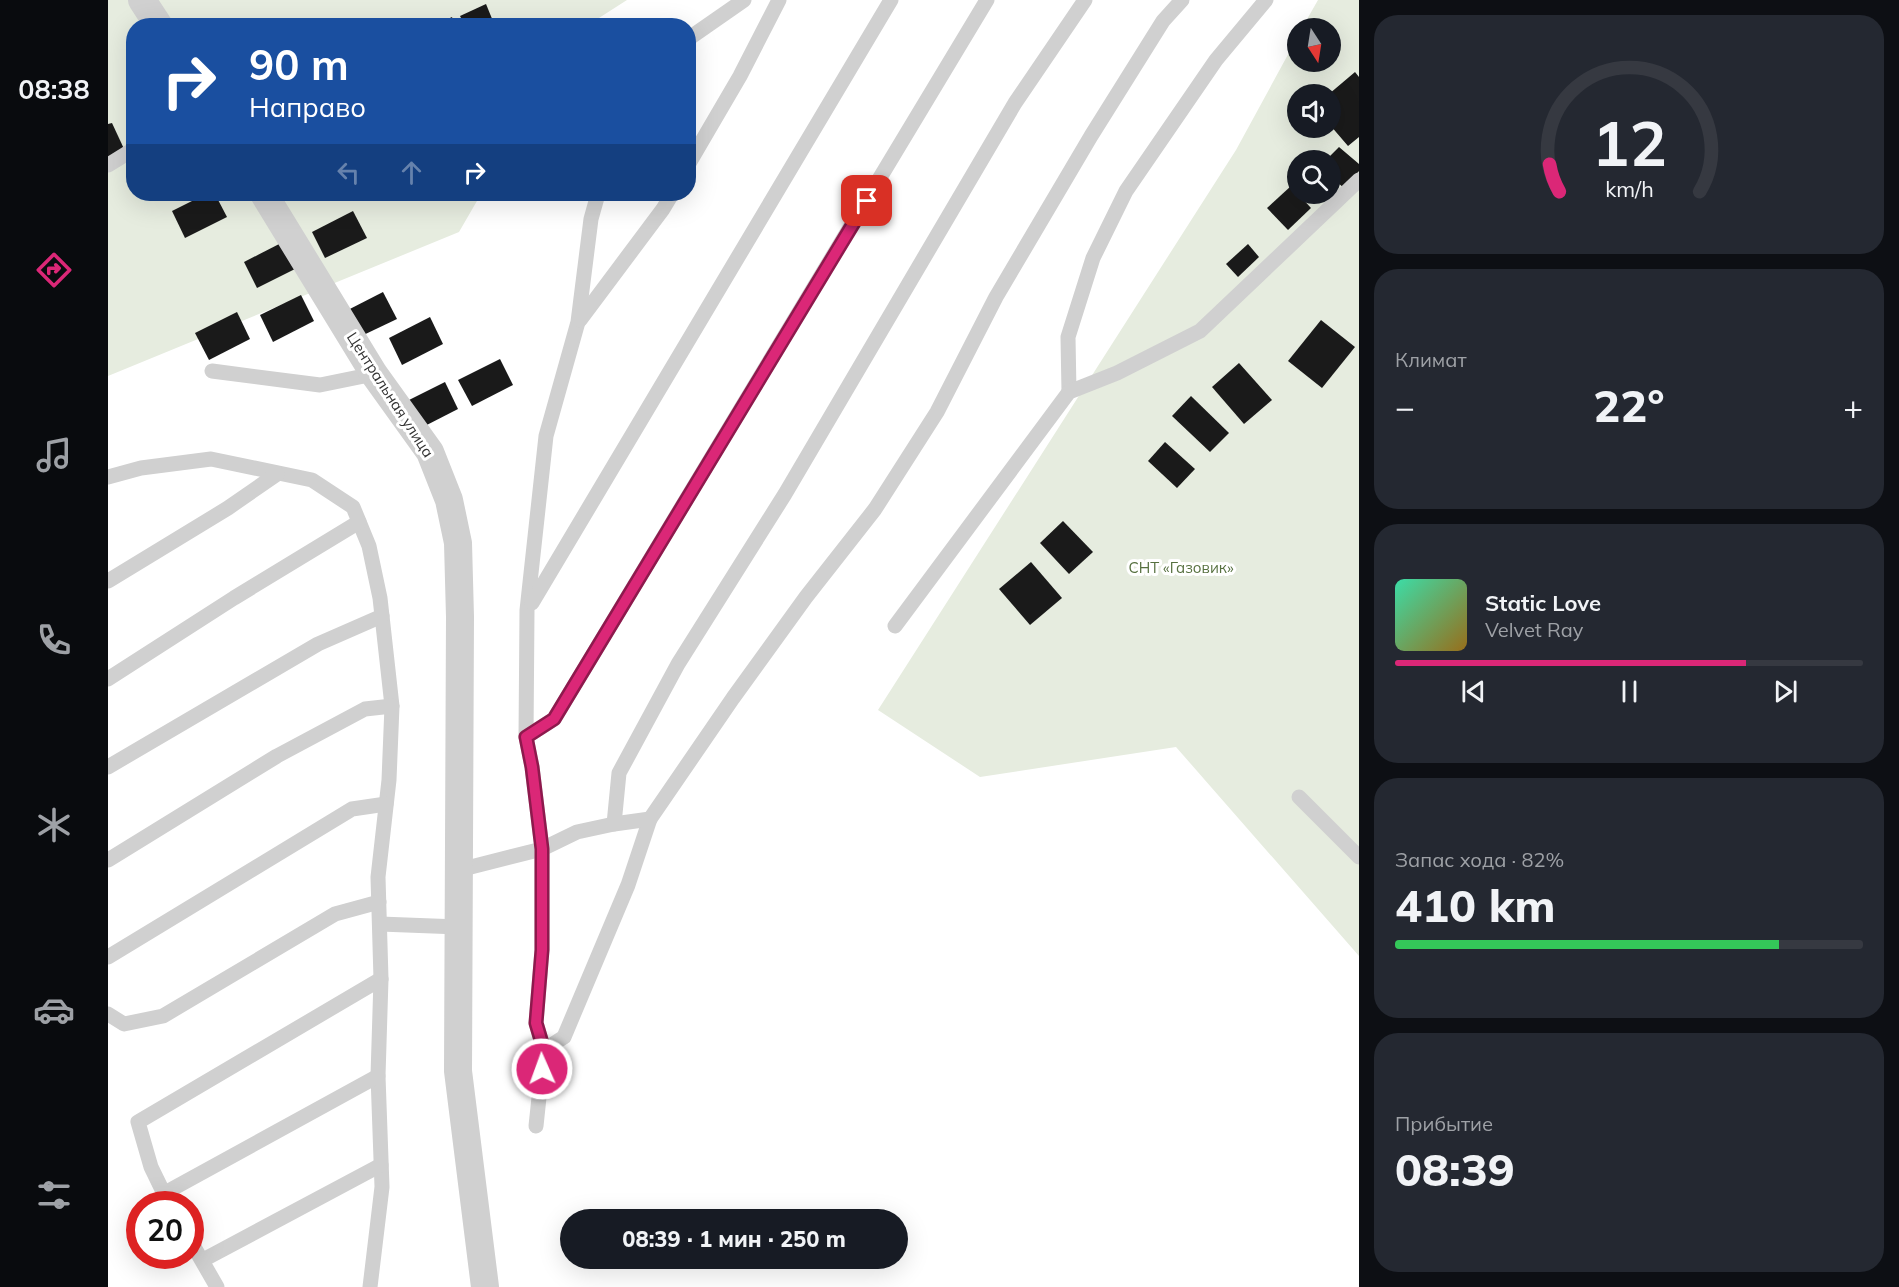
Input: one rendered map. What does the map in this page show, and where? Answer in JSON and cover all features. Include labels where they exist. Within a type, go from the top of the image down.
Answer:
[{"type":"street","points":[[142,0],[154,18]]},
{"type":"street","name":"Центральная улица","points":[[268,201],[374,374],[430,452],[449,500],[458,543],[460,617],[458,1071],[485,1287]]},
{"type":"lane","points":[[696,33],[744,0]]},
{"type":"lane","points":[[696,151],[740,76],[779,0]]},
{"type":"lane","points":[[527,610],[891,0]]},
{"type":"lane","points":[[526,737],[554,719],[987,0]]},
{"type":"lane","points":[[614,824],[620,773],[678,664],[785,494],[1014,104],[1085,0]]},
{"type":"lane","points":[[544,1050],[564,1036],[628,885],[650,819],[799,606],[881,499],[937,412],[996,297],[1091,136],[1163,21],[1182,0]]},
{"type":"lane","points":[[1069,392],[1068,337],[1093,258],[1126,191],[1216,60],[1266,0]]},
{"type":"lane","points":[[108,165],[126,153]]},
{"type":"lane","points":[[895,626],[1069,392],[1117,373],[1200,331],[1359,180]]},
{"type":"lane","points":[[536,1126],[544,1050],[536,1023],[542,950],[542,849],[526,737],[527,610],[546,436],[578,322],[591,219],[596,201]]},
{"type":"lane","points":[[578,322],[668,201]]},
{"type":"lane","points":[[212,371],[320,385],[374,374]]},
{"type":"lane","points":[[108,477],[141,468],[211,459],[312,480],[353,507],[369,546],[382,616],[392,706],[386,804],[378,877],[381,979],[378,1076],[382,1187],[370,1287]]},
{"type":"lane","points":[[108,581],[228,508],[277,474]]},
{"type":"lane","points":[[108,680],[234,598],[359,522]]},
{"type":"lane","points":[[108,767],[318,644],[382,616]]},
{"type":"lane","points":[[108,860],[277,756],[365,709],[392,706]]},
{"type":"lane","points":[[1299,798],[1359,857]]},
{"type":"lane","points":[[108,957],[352,809],[386,804]]},
{"type":"lane","points":[[459,870],[542,849],[577,832],[650,819]]},
{"type":"lane","points":[[108,1014],[124,1024],[163,1016],[335,914],[379,902]]},
{"type":"lane","points":[[380,924],[459,927]]},
{"type":"lane","points":[[162,1191],[151,1167],[138,1122],[381,979]]},
{"type":"lane","points":[[180,1191],[378,1076]]},
{"type":"lane","points":[[204,1259],[381,1165]]},
{"type":"lane","points":[[204,1262],[217,1287]]},
{"type":"green space","points":[[108,0],[627,0],[599,18],[126,18],[126,201],[477,201],[459,232],[108,376]]},
{"type":"green space","name":"СНТ «Газовик»","points":[[1318,0],[1359,0],[1359,956],[1176,747],[980,777],[878,710],[1236,150],[1287,56],[1287,72],[1341,72],[1341,18],[1308,18]]},
{"type":"building","points":[[486,4],[492,18],[461,18],[460,16]]},
{"type":"building","points":[[1355,72],[1359,77],[1359,137],[1348,146],[1341,138],[1341,84]]},
{"type":"building","points":[[112,123],[125,151],[108,158],[108,124]]},
{"type":"building","points":[[1339,147],[1359,164],[1359,171],[1344,188],[1341,185],[1341,150],[1336,150]]},
{"type":"building","points":[[1287,190],[1287,204],[1307,204],[1311,208],[1288,230],[1267,208]]},
{"type":"building","points":[[192,201],[219,201],[227,217],[185,238],[172,211]]},
{"type":"building","points":[[353,211],[367,238],[325,258],[312,232]]},
{"type":"building","points":[[285,241],[299,267],[257,288],[244,262]]},
{"type":"building","points":[[1248,244],[1259,257],[1238,277],[1226,264]]},
{"type":"building","points":[[383,292],[397,319],[355,339],[342,313]]},
{"type":"building","points":[[301,295],[314,321],[273,342],[260,315]]},
{"type":"building","points":[[237,312],[250,339],[209,360],[195,333]]},
{"type":"building","points":[[430,317],[443,344],[402,365],[389,338]]},
{"type":"building","points":[[1321,320],[1355,347],[1322,388],[1288,361]]},
{"type":"building","points":[[500,359],[513,385],[472,406],[458,380]]},
{"type":"building","points":[[1239,363],[1272,400],[1244,424],[1212,387]]},
{"type":"building","points":[[445,382],[458,409],[417,430],[403,403]]},
{"type":"building","points":[[1191,396],[1229,433],[1210,452],[1172,416]]},
{"type":"building","points":[[1165,442],[1195,469],[1177,488],[1148,461]]},
{"type":"building","points":[[1063,521],[1093,552],[1069,574],[1040,543]]},
{"type":"building","points":[[1031,562],[1062,598],[1030,625],[999,589]]},
{"type":"route","points":[[542,1069],[544,1050],[536,1023],[542,950],[542,849],[526,737],[554,719],[867,201]]}]
